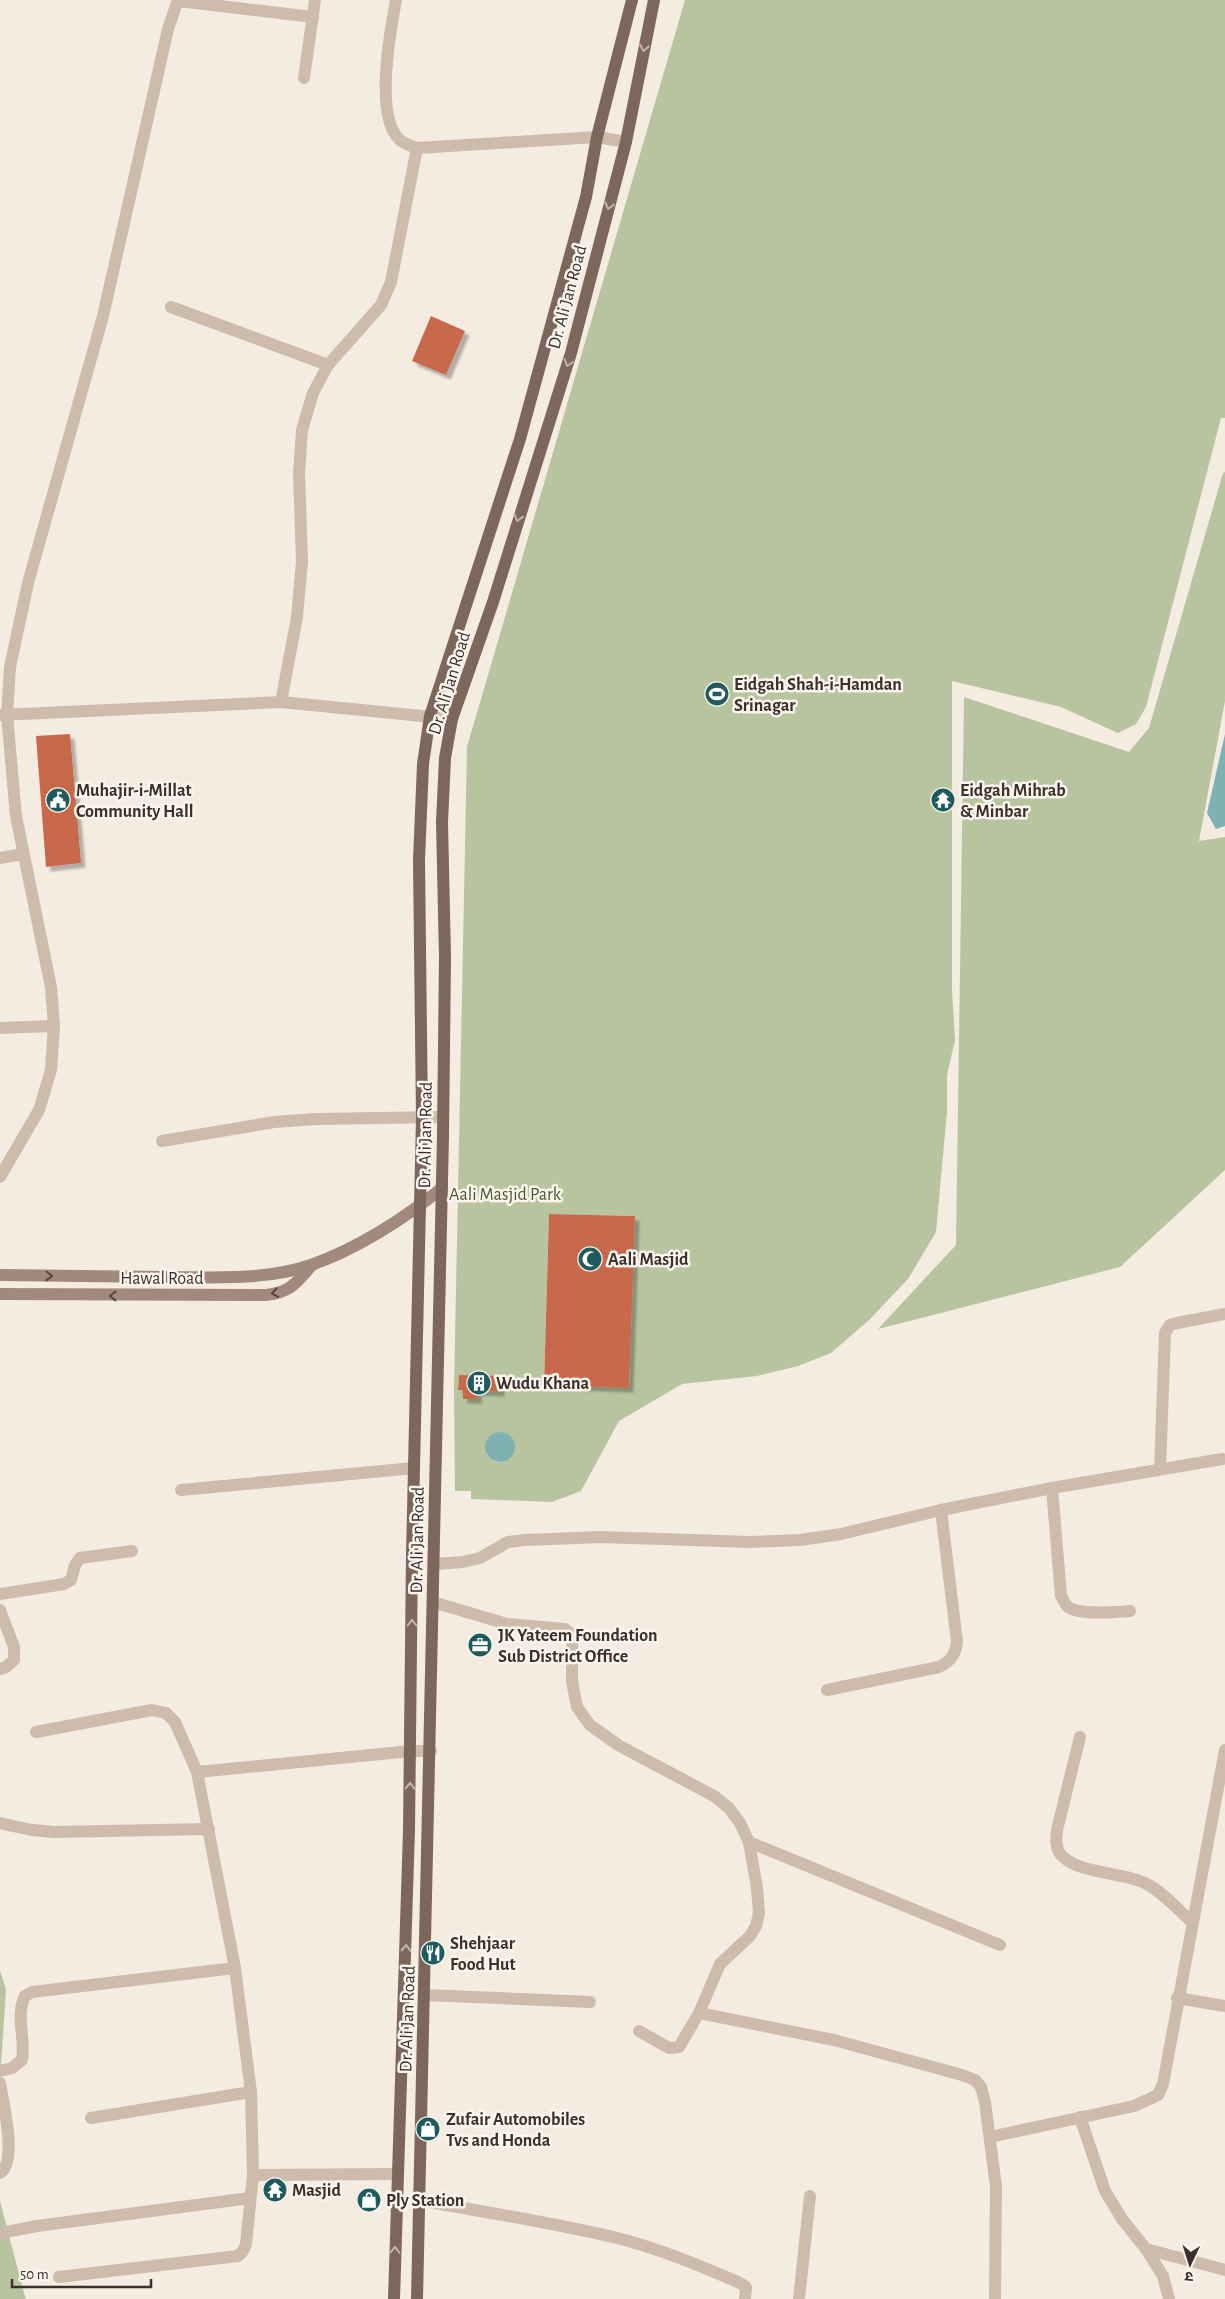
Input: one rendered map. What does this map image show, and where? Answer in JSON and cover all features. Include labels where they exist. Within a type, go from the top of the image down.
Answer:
[{"type":"main road","name":"Dr. Ali Jan Road","points":[[394,2299],[411,1751],[414,1468],[422,1118],[419,860],[423,764],[430,716],[520,439],[584,206],[597,137],[632,0]]},
{"type":"main road","name":"Dr. Ali Jan Road","points":[[417,2299],[431,1751],[442,1188],[445,939],[443,786],[445,758],[452,718],[493,602],[571,353],[626,142],[654,0]]},
{"type":"main road","name":"Hawal Road","points":[[0,1275],[230,1277],[269,1275],[312,1264],[376,1233],[420,1206],[442,1188]]},
{"type":"main road","name":"Hawal Road","points":[[0,1294],[266,1295],[282,1293],[291,1288],[312,1264]]},
{"type":"main road","points":[[418,1354],[438,1353]]},
{"type":"street","points":[[0,1177],[38,1110],[51,1070],[54,1026],[51,987],[22,854],[16,816],[4,715],[10,667],[28,583],[103,316],[168,29],[178,0],[313,18]]},
{"type":"street","points":[[304,78],[315,0]]},
{"type":"street","points":[[396,0],[388,51],[385,96],[388,121],[400,140],[418,148],[597,137],[626,142]]},
{"type":"street","points":[[281,702],[297,617],[302,561],[299,473],[302,430],[313,393],[328,365],[381,305],[391,282],[418,148]]},
{"type":"street","points":[[170,307],[328,365]]},
{"type":"street","points":[[4,715],[281,702],[452,718]]},
{"type":"street","points":[[0,858],[22,854]]},
{"type":"street","points":[[0,1028],[54,1026]]},
{"type":"street","points":[[162,1141],[274,1122],[317,1119],[443,1117]]},
{"type":"street","points":[[1160,1469],[1165,1333],[1170,1325],[1225,1314]]},
{"type":"street","points":[[434,1564],[463,1562],[480,1558],[508,1542],[524,1540],[601,1537],[751,1542],[800,1540],[841,1534],[940,1510],[1052,1488],[1222,1459]]},
{"type":"street","points":[[181,1490],[414,1468]]},
{"type":"street","points":[[1052,1488],[1061,1596],[1067,1606],[1076,1611],[1087,1612],[1130,1611]]},
{"type":"street","points":[[827,1690],[939,1667],[949,1662],[955,1654],[957,1642],[940,1510]]},
{"type":"street","points":[[0,1594],[64,1584],[71,1580],[75,1565],[80,1558],[132,1551]]},
{"type":"street","points":[[433,1602],[506,1624],[565,1629],[572,1635],[572,1681],[578,1707],[590,1725],[618,1745],[714,1796],[730,1808],[740,1823],[749,1842],[757,1888],[759,1913],[756,1926],[750,1936],[720,1964],[699,2014],[679,2047],[675,2049],[670,2048],[639,2031]]},
{"type":"street","points":[[0,1610],[14,1647],[14,1660],[6,1667],[0,1669]]},
{"type":"street","points":[[36,1732],[152,1710],[166,1713],[175,1722],[197,1772],[209,1828],[235,1968],[251,2092],[253,2175],[246,2244],[243,2252],[238,2256],[58,2277]]},
{"type":"street","points":[[1080,1736],[1057,1830],[1056,1844],[1061,1855],[1080,1865],[1143,1882],[1156,1889],[1192,1922]]},
{"type":"street","points":[[990,2137],[1134,2106],[1149,2101],[1158,2095],[1163,2084],[1177,1998],[1225,1750]]},
{"type":"street","points":[[197,1772],[411,1751],[431,1751]]},
{"type":"street","points":[[0,1823],[32,1830],[54,1832],[209,1828]]},
{"type":"street","points":[[749,1842],[1000,1946]]},
{"type":"street","points":[[0,2070],[12,2068],[22,2060],[24,2053],[20,2012],[25,1996],[32,1992],[235,1968]]},
{"type":"street","points":[[425,1995],[590,2002]]},
{"type":"street","points":[[1177,1998],[1225,2006]]},
{"type":"street","points":[[699,2014],[834,2040],[975,2080],[981,2087],[985,2102],[996,2186],[995,2299]]},
{"type":"street","points":[[0,2083],[9,2146],[8,2162],[0,2174]]},
{"type":"street","points":[[91,2118],[251,2092]]},
{"type":"street","points":[[1080,2117],[1105,2191],[1122,2220],[1146,2249],[1163,2276],[1170,2299]]},
{"type":"street","points":[[253,2175],[398,2174]]},
{"type":"street","points":[[799,2299],[810,2196]]},
{"type":"street","points":[[0,2233],[37,2226],[250,2198]]},
{"type":"street","points":[[419,2200],[548,2223],[626,2241],[694,2262],[742,2284],[746,2287],[745,2299]]},
{"type":"street","points":[[1146,2249],[1225,2270]]},
{"type":"green space","name":"Eidgah Shah-i-Hamdan Srinagar","points":[[685,0],[1225,0],[1225,418],[1221,418],[1146,707],[1136,724],[1118,733],[1061,707],[952,681],[952,990],[955,1040],[947,1075],[947,1112],[936,1232],[908,1279],[869,1320],[831,1353],[798,1366],[757,1376],[682,1384],[619,1421],[581,1491],[552,1502],[471,1499],[471,1491],[455,1491],[454,1389],[467,747]],"holes":[[[549,1214],[634,1216],[629,1387],[544,1385]],[[459,1375],[500,1377],[499,1392],[477,1391],[478,1399],[464,1399],[463,1390],[458,1390]],[[500,1432],[505,1433],[510,1458],[503,1462],[493,1461],[486,1453],[487,1439]]]},
{"type":"green space","points":[[1225,472],[1225,701],[1199,841],[1225,837],[1225,1170],[1120,1267],[878,1329],[956,1245],[964,697],[1129,752],[1149,728],[1223,473]]},
{"type":"green space","points":[[0,1971],[6,1989],[0,2080]]},
{"type":"green space","points":[[0,2201],[24,2293],[26,2299],[0,2299]]},
{"type":"water","points":[[1225,734],[1225,826],[1216,829],[1207,813]]},
{"type":"water","points":[[500,1432],[511,1436],[515,1447],[511,1458],[500,1462],[489,1458],[485,1447],[489,1436]]},
{"type":"building","points":[[431,316],[465,331],[446,375],[412,361]]},
{"type":"building","name":"Muhajir-i-Millat Community Hall","points":[[70,734],[81,863],[46,867],[36,736]]},
{"type":"building","name":"Aali Masjid","points":[[549,1214],[635,1216],[629,1388],[544,1385]]},
{"type":"building","name":"Wudu Khana","points":[[459,1375],[500,1376],[500,1392],[477,1391],[478,1399],[463,1399],[463,1390],[458,1390]]},
{"type":"place","name":"Eidgah Shah-i-Hamdan Srinagar","points":[[717,694]]},
{"type":"place","name":"Muhajir-i-Millat Community Hall","points":[[58,800]]},
{"type":"place","name":"Eidgah Mihrab & Minbar","points":[[943,800]]},
{"type":"place","name":"Aali Masjid","points":[[590,1259]]},
{"type":"place","name":"Wudu Khana","points":[[479,1383]]},
{"type":"place","name":"JK Yateem Foundation Sub District Office","points":[[480,1645]]},
{"type":"place","name":"Shehjaar Food Hut","points":[[433,1953]]},
{"type":"place","name":"Zufair Automobiles Tvs and Honda","points":[[428,2129]]},
{"type":"place","name":"Masjid","points":[[275,2190]]},
{"type":"place","name":"Ply Station","points":[[369,2200]]},
{"type":"park label","name":"Aali Masjid Park","points":[[505,1194]]}]
